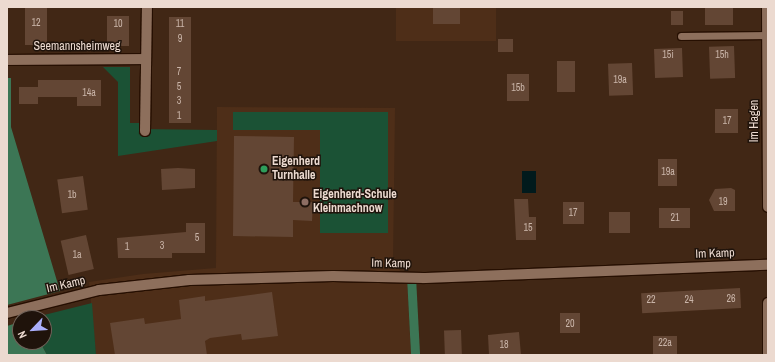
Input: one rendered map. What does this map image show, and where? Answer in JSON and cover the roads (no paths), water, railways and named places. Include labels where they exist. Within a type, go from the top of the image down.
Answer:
[{"type":"street","points":[[145,131],[147,7]]},
{"type":"street","name":"Im Hagen","points":[[767,7],[768,207]]},
{"type":"street","name":"Seemannsheimweg","points":[[7,60],[146,59]]},
{"type":"street","name":"Im Kamp","points":[[7,313],[94,291],[155,282],[333,276],[424,278],[768,265]]},
{"type":"street","points":[[768,303],[768,355]]},
{"type":"lane","points":[[681,36],[767,35]]},
{"type":"water","points":[[522,171],[536,171],[536,193],[522,193]]},
{"type":"place","name":"Eigenherd Turnhalle","points":[[264,169]]},
{"type":"place","name":"Eigenherd-Schule Kleinmachnow","points":[[305,202]]}]
